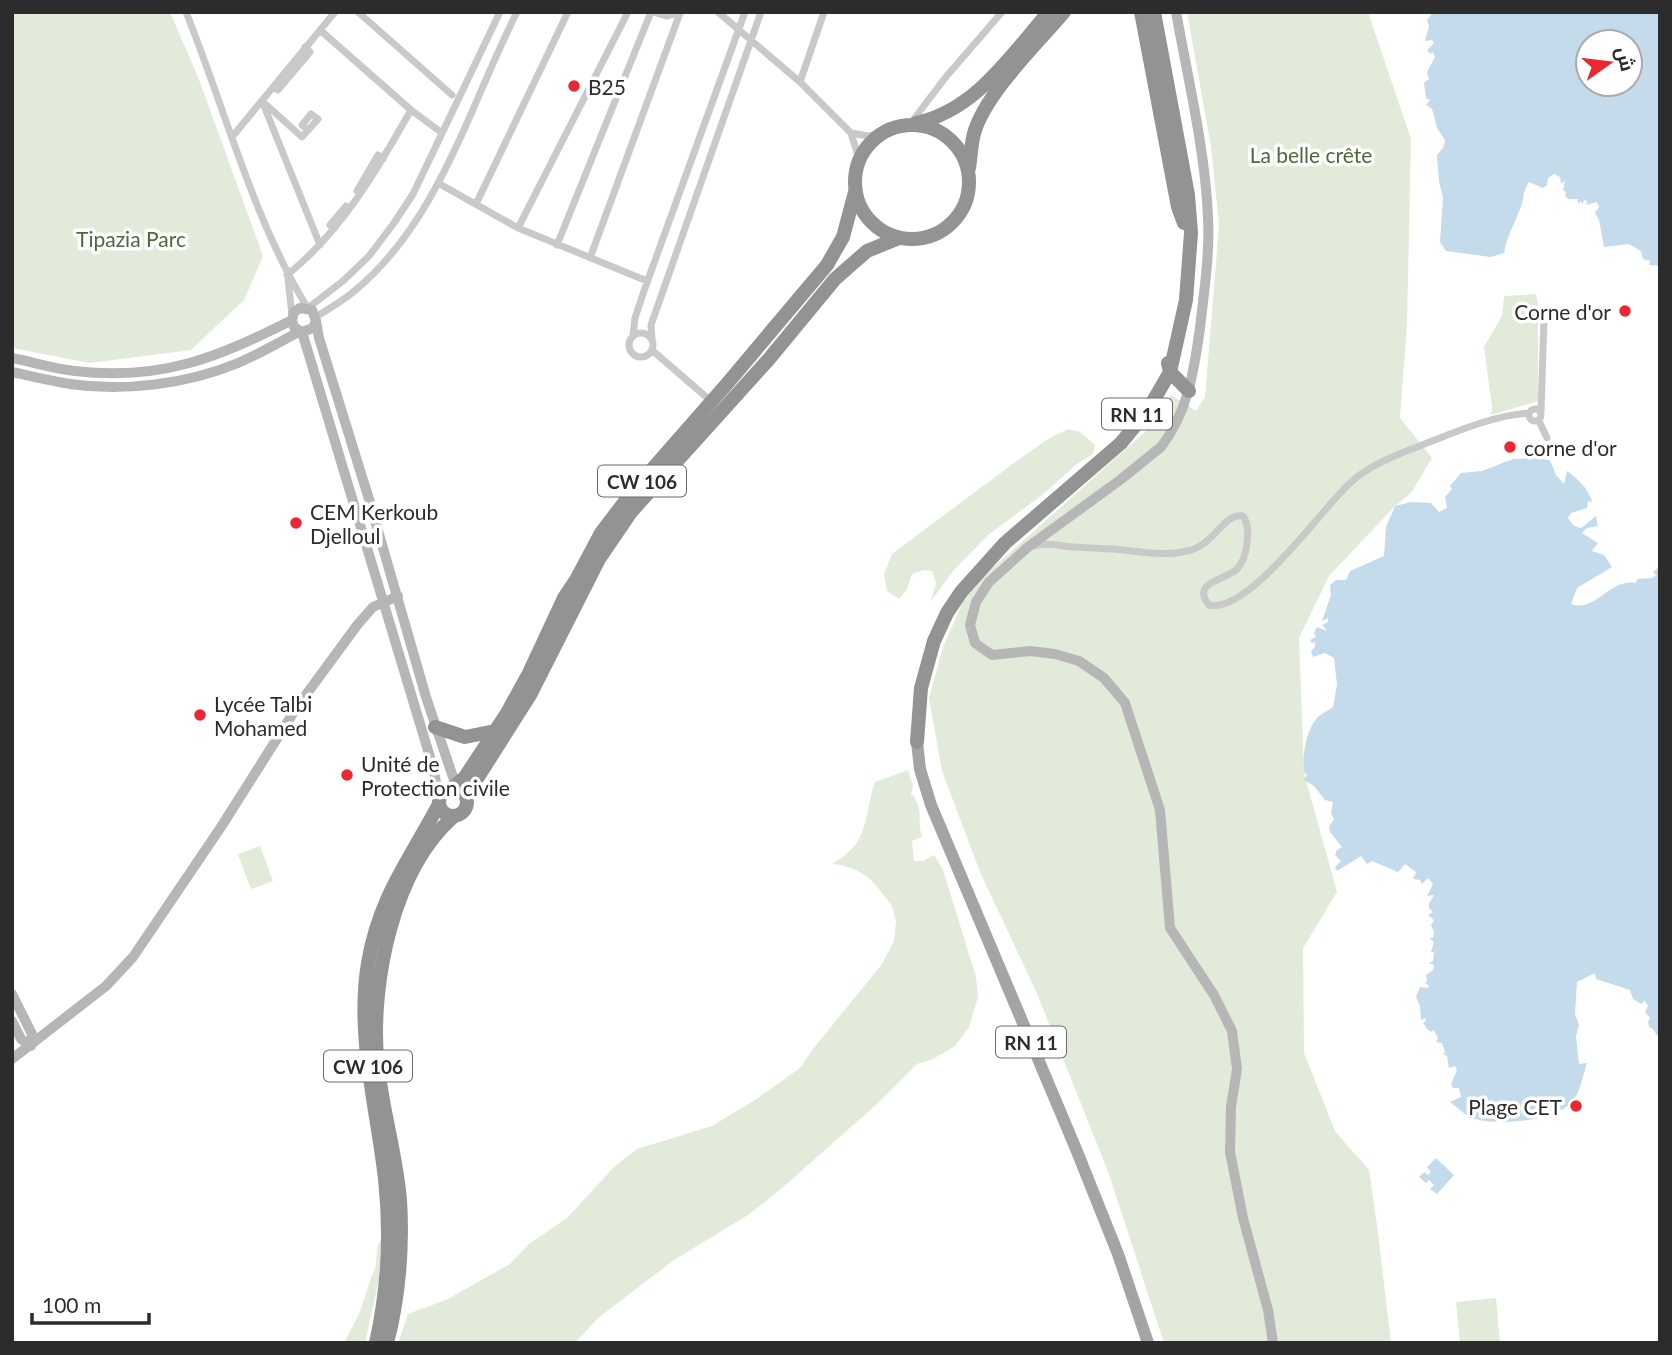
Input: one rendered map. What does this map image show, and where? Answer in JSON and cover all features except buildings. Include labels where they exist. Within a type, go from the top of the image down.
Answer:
[{"type":"highway","points":[[1049,12],[980,91],[959,107],[936,118],[894,127],[867,145],[859,159],[855,192],[860,207],[870,221],[883,232],[916,240],[933,236],[948,227],[960,214],[967,198],[975,131],[982,113],[995,93],[1064,12]]},
{"type":"highway","points":[[1141,12],[1178,207],[1188,226]]},
{"type":"highway","name":"RN 11","points":[[917,742],[921,688],[927,663],[947,612],[961,592],[1005,543],[1121,443],[1141,421],[1170,372],[1186,300],[1188,226],[1151,12]]},
{"type":"highway","points":[[1163,12],[1194,185],[1195,207],[1188,226]]},
{"type":"highway","points":[[911,124],[927,126],[949,138],[964,157],[969,173]]},
{"type":"highway","name":"CW 106","points":[[457,790],[524,682],[564,598],[601,533],[633,491],[712,402],[836,252],[847,228],[855,192]]},
{"type":"highway","name":"RN 11","points":[[917,742],[915,713],[920,681],[925,657],[943,611],[984,559],[1131,422],[1148,395],[1170,341],[1188,226]]},
{"type":"highway","name":"CW 106","points":[[457,790],[530,695],[598,559],[631,512],[769,359],[835,279],[867,251],[899,238]]},
{"type":"highway","points":[[1170,341],[1167,361],[1170,372],[1189,393]]},
{"type":"highway","points":[[1153,403],[1173,391],[1189,393]]},
{"type":"highway","points":[[435,727],[465,737],[495,731]]},
{"type":"highway","points":[[457,790],[466,809],[453,817],[443,813],[439,801],[443,792],[457,790]]},
{"type":"highway","name":"CW 106","points":[[376,1343],[386,1278],[387,1203],[369,1080],[365,984],[387,896],[439,801]]},
{"type":"highway","name":"CW 106","points":[[387,1343],[396,1290],[400,1200],[377,1058],[377,999],[387,947],[401,897],[424,852],[441,828],[453,817]]},
{"type":"main road","name":"RN 11","points":[[917,742],[920,769],[931,805],[1076,1149],[1118,1254],[1148,1343]]},
{"type":"street","points":[[186,12],[287,275],[312,313],[435,727],[457,790]]},
{"type":"street","points":[[232,137],[273,87],[278,90],[310,52],[305,47],[335,12]]},
{"type":"street","points":[[358,12],[452,95]]},
{"type":"street","points":[[12,372],[81,385],[157,384],[239,363],[301,331],[310,330],[312,313],[369,256],[413,194],[500,12]]},
{"type":"street","points":[[12,358],[72,371],[155,371],[235,349],[292,318],[297,309],[312,313],[351,294],[383,262],[407,232],[438,183],[517,12]]},
{"type":"street","points":[[476,204],[568,12]]},
{"type":"street","points":[[518,228],[628,12]]},
{"type":"street","points":[[557,245],[652,12],[666,16],[680,12]]},
{"type":"street","points":[[590,258],[680,12]]},
{"type":"street","points":[[718,12],[800,82],[851,132],[859,159]]},
{"type":"street","points":[[653,351],[647,356],[636,356],[629,347],[634,336],[635,318],[745,12]]},
{"type":"street","points":[[712,402],[653,351],[650,324],[761,12]]},
{"type":"street","points":[[800,82],[824,12]]},
{"type":"street","points":[[911,124],[945,78],[1002,12]]},
{"type":"street","points":[[1176,12],[1203,170],[1208,218],[1204,295],[1189,393],[1176,425],[1161,447],[1028,547],[989,582],[976,602],[970,625],[975,643],[992,655],[1030,651],[1079,661],[1104,678],[1125,703],[1160,810],[1170,928],[1214,995],[1232,1031],[1237,1069],[1231,1107],[1230,1152],[1243,1218],[1268,1310],[1273,1343]]},
{"type":"street","points":[[320,30],[411,110],[443,133]]},
{"type":"street","points":[[262,101],[302,137],[308,130]]},
{"type":"street","points":[[262,101],[320,245]]},
{"type":"street","points":[[287,275],[334,229],[330,225],[359,189],[377,155],[383,159],[411,110]]},
{"type":"street","points":[[851,132],[868,136],[880,134]]},
{"type":"street","points":[[438,183],[518,228],[648,281]]},
{"type":"street","points":[[287,275],[294,327],[301,331],[433,766],[439,801]]},
{"type":"street","points":[[1539,421],[1542,416],[1544,320]]},
{"type":"street","points":[[634,336],[641,333],[652,339]]},
{"type":"street","points":[[1028,547],[1043,544],[1157,555],[1175,554],[1193,550],[1208,542],[1229,518],[1234,515],[1243,516],[1248,531],[1241,564],[1231,574],[1209,584],[1205,590],[1209,605],[1222,605],[1242,596],[1263,579],[1336,497],[1374,465],[1476,423],[1507,415],[1529,413],[1534,409],[1541,411]]},
{"type":"street","points":[[1529,413],[1531,420],[1539,421]]},
{"type":"street","points":[[1539,421],[1547,438]]},
{"type":"street","points":[[1056,526],[1058,537],[1065,546]]},
{"type":"street","points":[[12,1059],[106,986],[133,957],[221,827],[297,707],[373,607],[398,596]]},
{"type":"street","points":[[12,994],[32,1034],[31,1046]]},
{"type":"street","points":[[12,1021],[21,1039],[31,1046]]},
{"type":"green space","name":"Tipazia Parc","points":[[12,12],[170,12],[198,77],[263,256],[244,300],[191,350],[90,363],[12,348]]},
{"type":"green space","name":"La belle crête","points":[[1187,12],[1368,12],[1411,139],[1407,324],[1400,418],[1432,458],[1411,493],[1395,506],[1329,576],[1299,638],[1304,773],[1337,892],[1303,948],[1304,1053],[1335,1131],[1369,1170],[1391,1343],[1164,1343],[1109,1174],[1036,991],[980,872],[942,771],[929,698],[943,647],[968,590],[1147,430],[1171,395],[1196,411],[1205,397],[1219,225],[1211,147]]},
{"type":"green space","points":[[1536,294],[1538,401],[1491,415],[1484,347],[1502,316],[1504,296]]},
{"type":"green space","points":[[1068,429],[1080,432],[1095,445],[1093,454],[988,535],[954,570],[931,601],[936,583],[932,571],[924,570],[912,574],[907,589],[899,599],[887,591],[884,574],[892,554],[1018,460]]},
{"type":"green space","points":[[908,770],[913,786],[911,794],[918,803],[922,837],[912,841],[914,861],[923,861],[934,855],[943,870],[976,977],[978,997],[969,1027],[955,1046],[933,1059],[917,1064],[878,1103],[781,1189],[748,1215],[674,1260],[598,1318],[575,1343],[398,1343],[408,1314],[448,1299],[510,1264],[529,1244],[567,1218],[615,1166],[637,1149],[712,1126],[800,1068],[882,964],[894,941],[896,921],[892,906],[882,893],[869,878],[856,870],[832,864],[853,848],[859,839],[875,782]]},
{"type":"green space","points":[[260,846],[273,881],[251,889],[238,854]]},
{"type":"green space","points":[[381,1240],[379,1279],[365,1343],[344,1343],[359,1314],[376,1266],[377,1249]]},
{"type":"green space","points":[[1496,1298],[1500,1343],[1460,1343],[1456,1302]]},
{"type":"water","points":[[1433,12],[1660,12],[1660,266],[1649,265],[1650,261],[1643,259],[1641,251],[1629,244],[1604,247],[1595,213],[1599,207],[1597,202],[1586,205],[1585,199],[1582,204],[1581,201],[1578,204],[1578,199],[1568,199],[1563,190],[1565,181],[1561,184],[1560,177],[1554,174],[1548,178],[1547,185],[1543,188],[1529,182],[1504,253],[1491,257],[1446,251],[1440,242],[1443,197],[1437,155],[1445,140],[1437,128],[1432,109],[1426,105],[1430,100],[1426,98],[1424,83],[1429,79],[1427,72],[1435,57],[1433,52],[1430,54],[1427,50],[1434,43],[1432,40],[1425,41],[1429,26],[1427,20]]},
{"type":"water","points":[[1513,459],[1550,460],[1556,475],[1564,484],[1567,471],[1585,488],[1592,502],[1588,501],[1587,508],[1571,513],[1568,518],[1574,526],[1581,528],[1596,516],[1598,526],[1587,528],[1582,533],[1598,543],[1592,551],[1604,555],[1612,567],[1577,588],[1571,604],[1588,604],[1618,585],[1652,578],[1656,575],[1653,572],[1660,566],[1660,1040],[1649,1027],[1650,1018],[1645,1012],[1648,1006],[1645,1001],[1641,1004],[1633,999],[1630,990],[1596,979],[1595,973],[1577,982],[1575,1014],[1579,1025],[1576,1036],[1579,1064],[1587,1063],[1574,1099],[1563,1109],[1538,1118],[1495,1122],[1472,1118],[1450,1102],[1461,1097],[1459,1088],[1453,1088],[1451,1084],[1457,1070],[1455,1066],[1449,1068],[1442,1043],[1436,1042],[1438,1038],[1433,1029],[1432,1032],[1428,1030],[1423,1023],[1425,1018],[1421,1020],[1416,997],[1420,987],[1428,988],[1424,982],[1427,982],[1426,975],[1433,970],[1434,965],[1429,963],[1433,961],[1434,952],[1431,952],[1434,942],[1429,938],[1433,938],[1431,925],[1434,920],[1428,915],[1433,912],[1429,904],[1434,895],[1427,896],[1433,884],[1428,878],[1422,884],[1420,880],[1413,879],[1416,872],[1405,864],[1398,872],[1372,861],[1367,864],[1361,856],[1337,871],[1335,867],[1341,861],[1335,855],[1342,847],[1329,827],[1334,819],[1331,813],[1333,802],[1325,800],[1314,786],[1304,780],[1307,774],[1304,773],[1304,751],[1315,721],[1333,707],[1337,685],[1334,658],[1325,653],[1313,657],[1311,651],[1315,642],[1310,640],[1316,637],[1314,633],[1317,627],[1327,631],[1322,625],[1328,622],[1328,618],[1322,621],[1331,595],[1330,585],[1336,580],[1346,580],[1350,571],[1384,556],[1386,527],[1395,506],[1411,502],[1431,503],[1439,512],[1447,508],[1445,497],[1461,473],[1482,471]]},
{"type":"water","points":[[1436,1158],[1454,1175],[1437,1194],[1430,1189],[1434,1185],[1429,1180],[1426,1183],[1419,1177],[1424,1172],[1428,1175],[1431,1172],[1427,1167]]},
{"type":"place","name":"B25","points":[[574,86]]},
{"type":"place","name":"Corne d'or","points":[[1625,311]]},
{"type":"place","name":"corne d'or","points":[[1510,447]]},
{"type":"place","name":"CEM Kerkoub Djelloul","points":[[296,523]]},
{"type":"place","name":"Lycée Talbi Mohamed","points":[[200,715]]},
{"type":"place","name":"Unité de Protection civile","points":[[347,775]]},
{"type":"place","name":"Plage CET","points":[[1576,1106]]}]
